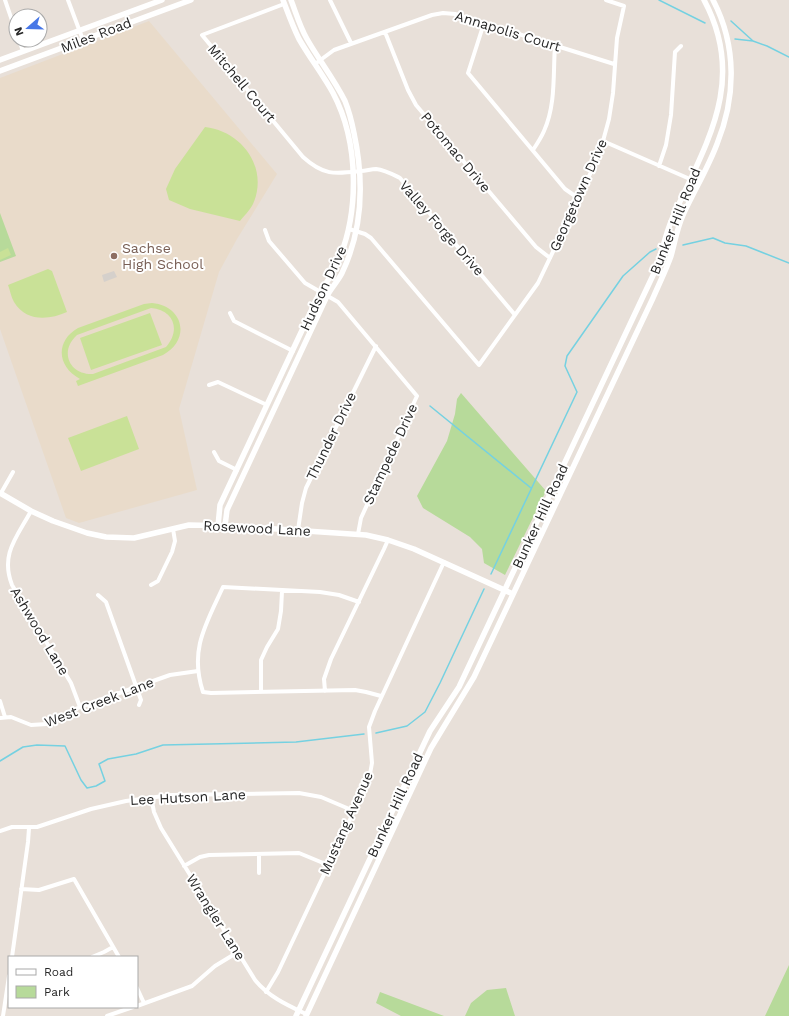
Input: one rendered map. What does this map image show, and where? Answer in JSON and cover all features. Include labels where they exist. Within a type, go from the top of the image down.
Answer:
[{"type":"main road","name":"Miles Road","points":[[0,60],[162,0]]},
{"type":"main road","name":"Miles Road","points":[[0,71],[191,0]]},
{"type":"main road","name":"Hudson Drive","points":[[226,526],[227,510],[327,296],[341,274],[356,230],[361,194],[356,140],[345,103],[332,78],[307,40],[299,24],[291,0]]},
{"type":"main road","name":"Bunker Hill Road","points":[[297,1013],[430,731],[459,687],[656,271],[671,222],[707,144],[720,106],[722,89],[722,61],[715,27],[704,0]]},
{"type":"main road","name":"Bunker Hill Road","points":[[306,1015],[431,748],[438,734],[467,690],[653,298],[668,262],[682,217],[717,144],[728,113],[731,89],[731,65],[728,43],[722,22],[713,0]]},
{"type":"main road","name":"Hudson Drive","points":[[218,526],[220,505],[320,292],[338,263],[349,229],[353,202],[353,172],[349,141],[342,116],[334,95],[299,38],[284,2]]},
{"type":"main road","name":"Rosewood Lane","points":[[1,493],[31,511],[60,524],[87,533],[106,537],[134,538],[189,525],[358,534],[388,540],[444,562],[513,594]]},
{"type":"street","points":[[68,0],[83,40]]},
{"type":"street","points":[[330,0],[336,14],[347,32],[351,43]]},
{"type":"street","name":"Georgetown Drive","points":[[356,230],[365,234],[381,249],[479,365],[538,283],[591,172],[603,141],[609,119],[617,38],[624,6],[606,0]]},
{"type":"street","name":"Mitchell Court","points":[[284,2],[202,35],[303,157],[314,166],[324,171],[335,174],[353,172]]},
{"type":"street","name":"Annapolis Court","points":[[315,64],[334,50],[351,43],[432,15],[443,13],[456,14],[614,64]]},
{"type":"street","points":[[484,23],[468,73],[566,189],[578,198]]},
{"type":"street","name":"Potomac Drive","points":[[385,32],[408,90],[416,105],[536,247],[550,258]]},
{"type":"street","points":[[533,150],[544,130],[550,110],[554,83],[555,45]]},
{"type":"street","points":[[659,166],[666,145],[671,115],[675,52],[681,46]]},
{"type":"street","points":[[603,141],[699,183]]},
{"type":"street","name":"Valley Forge Drive","points":[[353,172],[376,169],[385,171],[400,178],[515,314]]},
{"type":"street","points":[[349,229],[356,230]]},
{"type":"street","name":"Stampede Drive","points":[[265,230],[269,241],[305,283],[338,302],[417,396],[363,513],[358,534]]},
{"type":"street","points":[[230,313],[234,321],[293,351]]},
{"type":"street","name":"Thunder Drive","points":[[298,530],[306,488],[376,346]]},
{"type":"street","points":[[209,385],[218,382],[267,405]]},
{"type":"street","points":[[214,452],[220,461],[237,470]]},
{"type":"street","points":[[1,493],[13,472]]},
{"type":"street","name":"Ashwood Lane","points":[[31,511],[10,547],[8,556],[8,574],[12,585],[71,683],[80,707]]},
{"type":"street","points":[[151,586],[158,581],[172,552],[175,542],[173,529]]},
{"type":"street","points":[[324,691],[324,679],[331,659],[388,540]]},
{"type":"street","name":"Mustang Avenue","points":[[266,992],[278,972],[370,774],[372,763],[369,728],[381,696],[444,562]]},
{"type":"street","points":[[359,602],[339,595],[320,592],[223,587],[203,629],[198,651],[198,671],[203,692],[355,690],[381,696]]},
{"type":"street","points":[[261,692],[261,660],[267,646],[278,629],[282,591]]},
{"type":"street","points":[[98,595],[106,602],[141,700],[139,705]]},
{"type":"street","name":"West Creek Lane","points":[[0,718],[5,717],[21,720],[32,724],[47,724],[80,707],[170,675],[198,671]]},
{"type":"street","points":[[0,701],[5,717]]},
{"type":"street","name":"Lee Hutson Lane","points":[[0,831],[12,827],[28,828],[47,825],[91,809],[151,797],[299,793],[321,797],[354,811]]},
{"type":"street","name":"Wrangler Lane","points":[[151,797],[157,821],[255,980],[266,992],[277,1000],[297,1013],[306,1015]]},
{"type":"street","points":[[12,956],[28,828]]},
{"type":"street","points":[[184,866],[200,857],[208,855],[299,853],[328,865]]},
{"type":"street","points":[[259,854],[259,873]]},
{"type":"street","points":[[21,889],[39,890],[74,879],[118,956]]},
{"type":"street","points":[[94,956],[113,946]]},
{"type":"street","points":[[138,1006],[192,986],[215,966],[238,952]]},
{"type":"street","points":[[4,1016],[8,984]]},
{"type":"street","points":[[138,990],[144,1003]]},
{"type":"street","points":[[107,1016],[130,1008]]},
{"type":"shaded area","name":"Sachse High School","points":[[149,21],[277,174],[237,239],[219,272],[179,409],[197,490],[79,523],[66,518],[0,329],[0,78]]},
{"type":"shaded area","points":[[114,271],[117,277],[104,282],[102,275]]},
{"type":"green space","points":[[205,127],[218,130],[241,144],[255,165],[257,191],[252,206],[240,221],[190,209],[169,200],[166,189],[175,169]]},
{"type":"green space","points":[[0,213],[16,256],[0,262]]},
{"type":"green space","points":[[8,248],[11,255],[0,260],[0,252]]},
{"type":"green space","points":[[48,269],[52,271],[67,312],[53,317],[38,318],[25,313],[19,308],[12,298],[8,285]]},
{"type":"green space","points":[[152,303],[163,305],[171,310],[177,317],[180,324],[180,333],[178,341],[172,349],[163,355],[78,386],[76,381],[80,379],[72,374],[63,361],[62,347],[65,340],[78,328],[144,304]],"holes":[[[151,308],[159,310],[170,317],[173,322],[173,334],[171,341],[166,347],[93,374],[78,371],[69,361],[69,348],[77,335]]]},
{"type":"green space","points":[[150,313],[162,345],[91,370],[80,338]]},
{"type":"green space","points":[[461,393],[546,491],[505,575],[484,563],[482,549],[470,537],[423,508],[417,496],[447,441],[455,414],[457,399]]},
{"type":"green space","points":[[127,416],[139,449],[81,471],[68,438]]},
{"type":"green space","points":[[789,965],[789,1016],[765,1016]]},
{"type":"green space","points":[[506,988],[515,1016],[465,1016],[471,1003],[487,990]]},
{"type":"green space","points":[[380,992],[444,1016],[401,1016],[376,1003]]},
{"type":"waterway","points":[[659,0],[705,23]]},
{"type":"waterway","points":[[731,21],[753,41]]},
{"type":"waterway","points":[[735,39],[753,41],[789,57]]},
{"type":"waterway","points":[[683,245],[713,238],[725,243],[746,246],[789,263]]},
{"type":"waterway","points":[[491,574],[577,392],[565,366],[567,356],[623,276],[650,252],[656,249]]},
{"type":"waterway","points":[[430,406],[531,488]]},
{"type":"waterway","points":[[376,733],[407,726],[425,712],[484,589]]},
{"type":"waterway","points":[[0,761],[23,747],[37,745],[65,746],[81,780],[87,788],[96,786],[105,781],[99,764],[108,759],[136,754],[163,745],[296,742],[364,734]]},
{"type":"place","name":"Sachse High School","points":[[114,256]]}]
